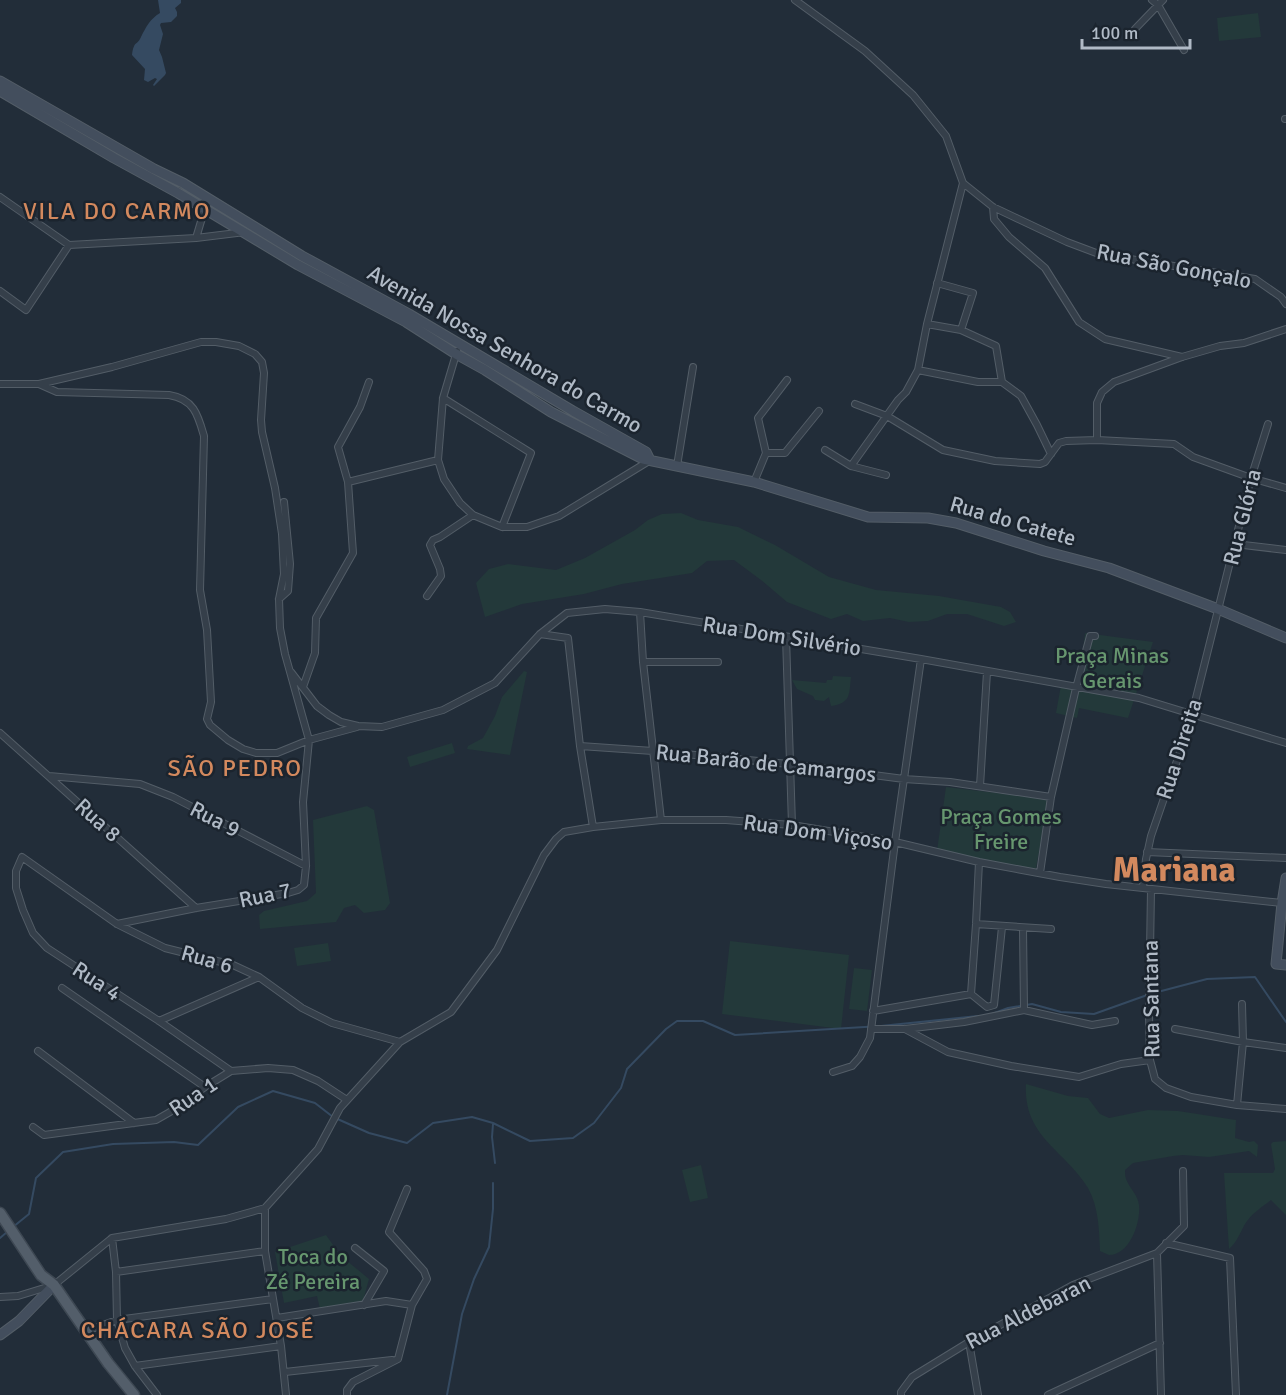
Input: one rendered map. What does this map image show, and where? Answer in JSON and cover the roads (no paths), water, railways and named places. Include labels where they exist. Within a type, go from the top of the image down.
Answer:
[{"type":"main road","points":[[2,1217],[41,1275],[54,1285],[108,1363],[134,1395]]},
{"type":"street","points":[[795,0],[865,51],[913,95],[946,136],[963,183],[927,324],[918,370],[906,392],[851,466]]},
{"type":"street","points":[[1152,0],[1160,3],[1184,50]]},
{"type":"street","points":[[1135,29],[1160,3]]},
{"type":"street","name":"Avenida Nossa Senhora do Carmo","points":[[0,81],[114,158],[152,173],[248,228],[298,264],[334,278],[407,318],[458,349],[646,452],[650,460]]},
{"type":"street","name":"Avenida Nossa Senhora do Carmo","points":[[0,91],[72,128]]},
{"type":"street","name":"Rua São Gonçalo","points":[[963,183],[993,207],[1067,242],[1099,254],[1255,279],[1281,297],[1286,304]]},
{"type":"street","points":[[0,197],[69,245],[196,238],[248,228]]},
{"type":"street","points":[[196,238],[207,204]]},
{"type":"street","points":[[993,207],[994,219],[1009,237],[1045,268],[1079,322],[1105,339],[1182,357]]},
{"type":"street","points":[[0,291],[26,310],[69,245]]},
{"type":"street","points":[[937,283],[973,293],[962,330]]},
{"type":"street","points":[[927,324],[962,330],[996,345],[1002,382],[1021,396],[1051,454]]},
{"type":"street","points":[[1097,440],[1096,403],[1102,392],[1114,382],[1182,357],[1220,346],[1244,343],[1286,329]]},
{"type":"street","points":[[0,384],[39,384],[112,367],[201,342],[239,346],[255,354],[262,362],[264,373],[262,432],[275,488],[282,534],[284,574],[279,600],[280,628],[309,740]]},
{"type":"street","points":[[458,349],[443,398],[438,460],[444,479],[460,503],[472,515],[502,527],[527,527],[559,516],[650,460]]},
{"type":"street","name":"Avenida Nossa Senhora do Carmo","points":[[458,349],[485,370],[551,411],[643,459],[650,460]]},
{"type":"street","points":[[677,466],[693,367]]},
{"type":"street","points":[[918,370],[978,382],[1002,382]]},
{"type":"street","points":[[754,482],[766,453],[758,418],[788,380]]},
{"type":"street","points":[[303,687],[315,653],[316,618],[353,553],[348,482],[338,447],[360,407],[369,382]]},
{"type":"street","points":[[39,384],[57,392],[169,395],[181,397],[194,408],[204,436],[200,590],[207,630],[211,702],[207,719],[210,725],[228,740],[256,753],[276,753],[309,740],[358,726]]},
{"type":"street","points":[[443,398],[531,453],[502,527]]},
{"type":"street","points":[[551,411],[556,401]]},
{"type":"street","points":[[855,404],[887,416],[943,450],[995,461],[1040,464],[1045,462],[1059,443],[1066,441],[1097,440],[1174,444],[1193,457],[1286,488]]},
{"type":"street","points":[[766,453],[785,453],[819,411]]},
{"type":"street","name":"Rua Glória","points":[[1218,609],[1251,478],[1268,424]]},
{"type":"street","points":[[825,450],[851,466],[886,475]]},
{"type":"street","points":[[348,482],[438,460]]},
{"type":"street","name":"Rua do Catete","points":[[650,460],[754,482],[868,518],[928,518],[956,523],[1044,551],[1109,568],[1218,609],[1286,638]]},
{"type":"street","points":[[279,600],[288,591],[290,564],[284,502]]},
{"type":"street","points":[[427,596],[441,576],[430,545],[433,540],[472,515]]},
{"type":"street","points":[[1235,544],[1286,550]]},
{"type":"street","name":"Rua Dom Silvério","points":[[358,726],[382,727],[443,710],[495,682],[540,634],[567,614],[605,609],[640,612],[921,659],[1076,688]]},
{"type":"street","name":"Rua Direita","points":[[1143,888],[1147,852],[1193,714],[1218,609]]},
{"type":"street","points":[[640,612],[643,662],[661,820]]},
{"type":"street","points":[[540,634],[568,638],[580,746],[593,827]]},
{"type":"street","points":[[1040,873],[1051,797],[1076,688],[1090,636],[1095,636]]},
{"type":"street","points":[[786,637],[792,825]]},
{"type":"street","points":[[833,1072],[852,1066],[860,1057],[870,1038],[921,659]]},
{"type":"street","points":[[643,662],[718,662]]},
{"type":"street","points":[[291,672],[317,706],[341,722],[358,726]]},
{"type":"street","points":[[987,672],[980,786],[1051,797]]},
{"type":"street","points":[[1076,688],[1139,698],[1286,743]]},
{"type":"street","name":"Rua 8","points":[[0,733],[196,908]]},
{"type":"street","name":"Rua 7","points":[[117,924],[288,893],[304,885],[306,866],[303,802],[309,740]]},
{"type":"street","name":"Rua Barão de Camargos","points":[[580,746],[789,764],[980,786]]},
{"type":"street","name":"Rua 9","points":[[49,776],[140,784],[173,797],[306,866]]},
{"type":"street","name":"Rua Dom Viçoso","points":[[265,1208],[318,1149],[340,1108],[400,1042],[451,1012],[497,950],[544,855],[564,832],[661,820],[726,820],[792,825],[895,842],[979,862],[1106,884],[1281,903]]},
{"type":"street","points":[[1147,852],[1286,858]]},
{"type":"street","name":"Rua 6","points":[[22,857],[117,924],[165,948],[233,965],[259,977],[302,1008],[332,1023],[400,1042]]},
{"type":"street","name":"Rua 4","points":[[22,857],[15,871],[16,888],[33,933],[47,948],[231,1071]]},
{"type":"street","points":[[971,994],[979,862]]},
{"type":"street","points":[[1286,878],[1281,903],[1276,964],[1286,965]]},
{"type":"street","name":"Rua Santana","points":[[1151,889],[1149,1015],[1150,1060],[1155,1079],[1166,1088],[1191,1097],[1237,1105],[1286,1109]]},
{"type":"street","points":[[976,924],[1051,929]]},
{"type":"street","points":[[873,1011],[971,994],[987,1007],[994,1005],[1002,927]]},
{"type":"street","points":[[1023,928],[1024,1010]]},
{"type":"street","points":[[159,1021],[259,977]]},
{"type":"street","points":[[62,988],[205,1087]]},
{"type":"street","points":[[1237,1105],[1243,1042],[1242,1004]]},
{"type":"street","points":[[871,1029],[905,1029],[964,1022],[1024,1010],[1092,1025],[1115,1022]]},
{"type":"street","points":[[905,1029],[948,1052],[1011,1066],[1079,1077],[1121,1064],[1150,1060]]},
{"type":"street","points":[[1175,1029],[1286,1048]]},
{"type":"street","points":[[38,1052],[134,1123]]},
{"type":"street","name":"Rua 1","points":[[33,1128],[44,1135],[156,1120],[231,1071],[268,1068],[293,1070],[318,1081],[347,1100]]},
{"type":"street","name":"Rua Aldebaran","points":[[902,1395],[901,1392],[912,1377],[969,1342],[1073,1286],[1156,1253],[1184,1226],[1183,1172]]},
{"type":"street","points":[[347,1395],[347,1390],[353,1382],[398,1359],[412,1305],[427,1279],[424,1271],[389,1232],[407,1189]]},
{"type":"street","points":[[0,1335],[19,1322],[54,1285],[112,1238],[226,1219],[265,1208],[265,1251],[285,1372],[286,1395]]},
{"type":"street","points":[[112,1238],[116,1272],[117,1320],[125,1348],[135,1366],[157,1395]]},
{"type":"street","points":[[1166,1243],[1230,1258],[1236,1395]]},
{"type":"street","points":[[355,1248],[384,1271],[364,1305]]},
{"type":"street","points":[[116,1272],[265,1251]]},
{"type":"street","points":[[1156,1253],[1161,1395]]},
{"type":"street","points":[[0,1297],[18,1296],[54,1285]]},
{"type":"street","points":[[86,1331],[117,1320],[273,1299]]},
{"type":"street","points":[[277,1318],[386,1301],[412,1305]]},
{"type":"street","points":[[969,1342],[978,1395]]},
{"type":"street","points":[[1048,1395],[1160,1342]]},
{"type":"street","points":[[135,1366],[281,1346]]},
{"type":"street","points":[[285,1372],[398,1359]]},
{"type":"water","points":[[158,0],[181,0],[181,3],[175,8],[177,16],[171,22],[160,25],[163,34],[159,50],[166,73],[154,86],[157,79],[148,82],[144,80],[145,69],[132,55],[135,45],[149,24],[160,13]]},
{"type":"waterway","points":[[992,1014],[1008,1008],[1032,1004],[1061,1012],[1094,1014],[1150,994],[1207,979],[1255,977],[1286,1022]]},
{"type":"waterway","points":[[13,1227],[29,1214],[36,1178],[63,1152],[113,1144],[174,1142],[198,1145],[238,1107],[273,1091],[315,1103],[333,1117],[369,1133],[407,1143],[433,1123],[472,1117],[493,1123],[530,1141],[573,1138],[594,1123],[621,1088],[627,1069],[666,1029],[677,1021],[703,1021],[735,1035],[881,1026],[978,1016]]},
{"type":"waterway","points":[[493,1124],[495,1163]]},
{"type":"waterway","points":[[447,1395],[462,1314],[474,1279],[489,1247],[493,1183]]},
{"type":"waterway","points":[[0,1238],[7,1232]]},
{"type":"district","name":"VILA DO CARMO","points":[[117,211]]},
{"type":"district","name":"SÃO PEDRO","points":[[235,768]]},
{"type":"district","name":"Mariana","points":[[1174,870]]},
{"type":"district","name":"CHÁCARA SÃO JOSÉ","points":[[198,1330]]},
{"type":"park label","name":"Praça Minas Gerais","points":[[1112,668]]},
{"type":"park label","name":"Praça Gomes Freire","points":[[1001,828]]},
{"type":"park label","name":"Toca do Zé Pereira","points":[[313,1268]]}]
